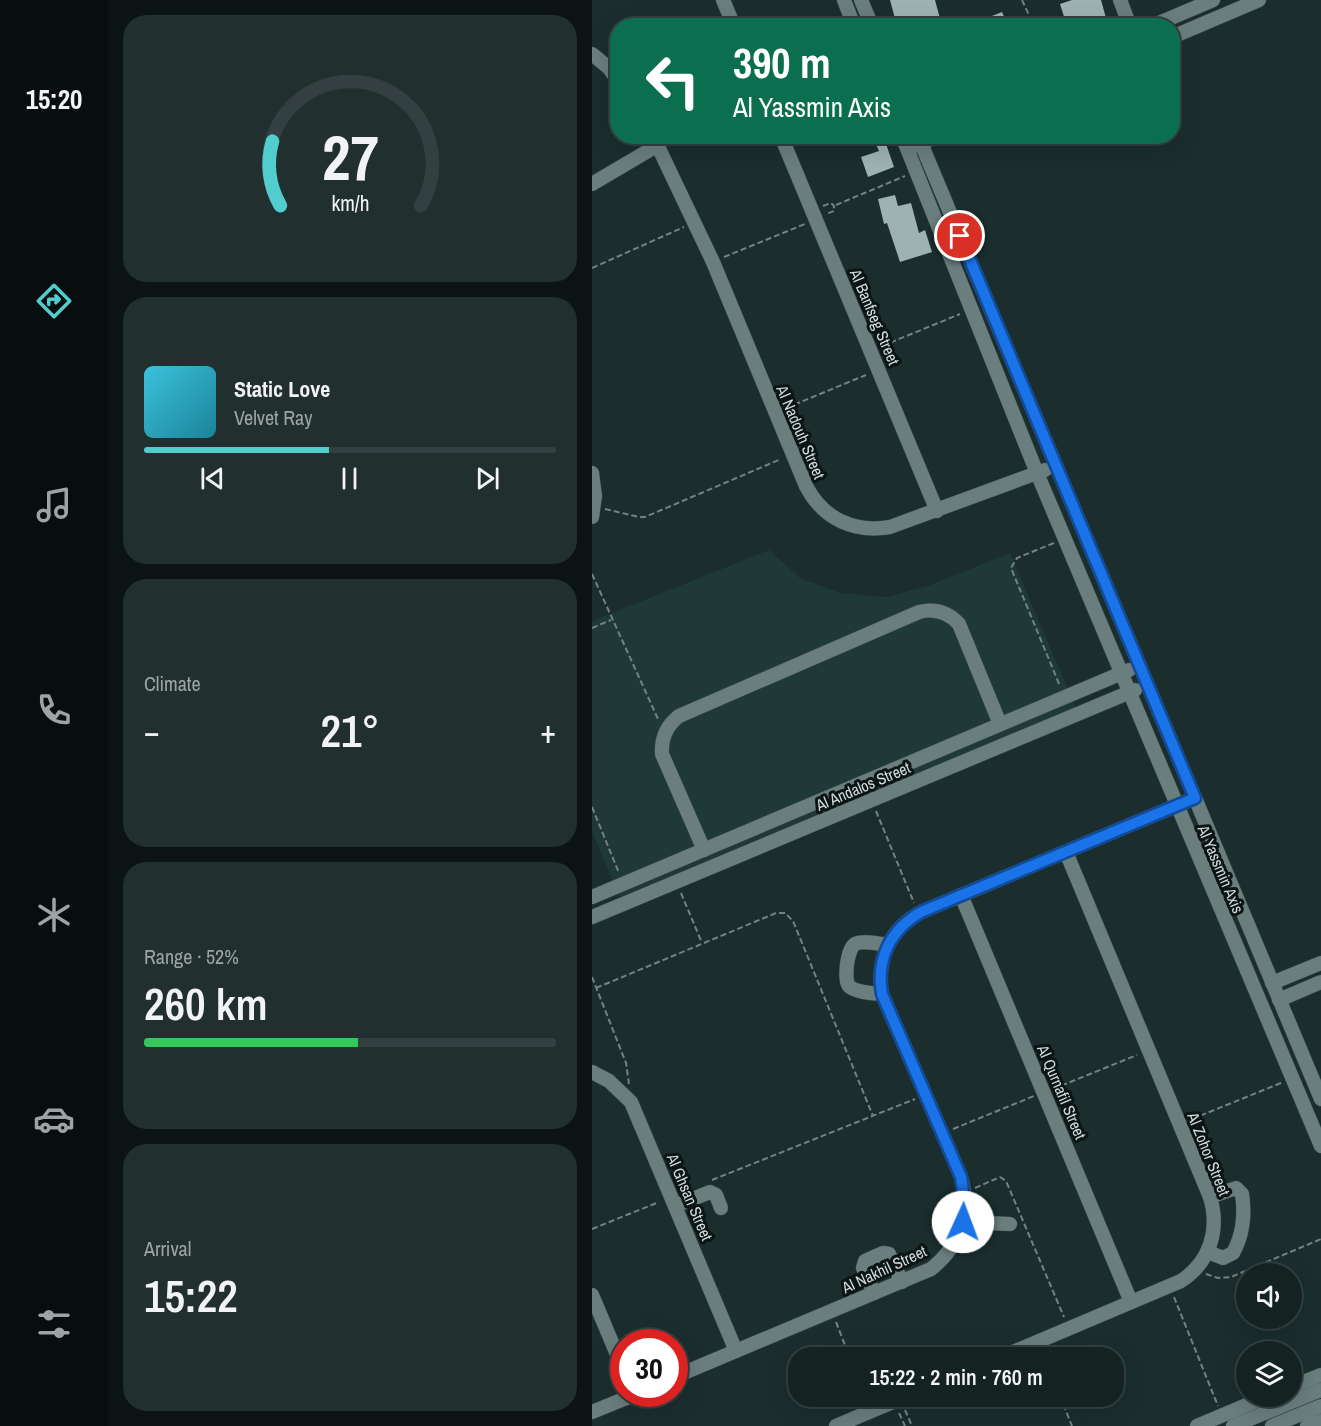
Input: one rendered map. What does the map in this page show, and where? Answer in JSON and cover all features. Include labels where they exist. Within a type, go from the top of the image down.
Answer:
[{"type":"street","points":[[723,0],[731,18]]},
{"type":"street","points":[[844,0],[851,18]]},
{"type":"street","points":[[861,0],[869,18]]},
{"type":"street","points":[[1120,0],[1127,18]]},
{"type":"street","points":[[1171,18],[1213,0]]},
{"type":"street","points":[[1180,34],[1259,0]]},
{"type":"street","points":[[592,54],[610,69]]},
{"type":"street","points":[[592,184],[651,144]]},
{"type":"street","name":"Al Nadouh Street","points":[[656,144],[713,262],[806,486],[815,501],[828,514],[844,523],[862,528],[880,529],[937,511],[1056,466]]},
{"type":"street","name":"Al Banfseg Street","points":[[784,144],[937,511]]},
{"type":"street","name":"Al Yassmin Axis","points":[[904,144],[1037,473],[1321,1146]]},
{"type":"street","name":"Al Yassmin Axis","points":[[921,144],[1321,1099]]},
{"type":"street","points":[[592,473],[595,486],[593,511]]},
{"type":"street","points":[[704,850],[664,761],[661,747],[664,732],[679,716],[919,612],[932,610],[950,616],[962,629],[1000,724]]},
{"type":"street","name":"Al Andalos Street","points":[[592,897],[1139,665]]},
{"type":"street","name":"Al Andalos Street","points":[[592,917],[1147,685]]},
{"type":"street","name":"Al Nakhil Street","points":[[688,1371],[931,1269],[952,1248],[963,1222],[964,1193],[961,1177],[882,994],[881,964],[888,945],[898,929],[918,914],[961,895],[1195,798]]},
{"type":"street","name":"Al Zohor Street","points":[[1025,1347],[1187,1277],[1198,1267],[1208,1252],[1214,1225],[1210,1197],[1066,852]]},
{"type":"street","name":"Al Qurnafil Street","points":[[961,895],[1131,1302]]},
{"type":"street","points":[[882,994],[850,987],[846,980],[849,951],[853,945],[859,943],[888,945]]},
{"type":"street","points":[[1272,983],[1321,963]]},
{"type":"street","points":[[1279,1000],[1321,982]]},
{"type":"street","name":"Al Ghsan Street","points":[[592,1072],[609,1081],[631,1102],[736,1351]]},
{"type":"street","points":[[1208,1252],[1223,1258],[1233,1253],[1241,1232],[1244,1213],[1242,1194],[1236,1188],[1210,1197]]},
{"type":"street","points":[[674,1201],[710,1192],[716,1195],[721,1208]]},
{"type":"street","points":[[963,1222],[1010,1224]]},
{"type":"street","points":[[874,1293],[863,1268],[865,1261],[883,1253],[889,1254],[902,1282]]},
{"type":"street","points":[[592,1295],[610,1338]]},
{"type":"street","points":[[1302,1383],[1321,1375]]},
{"type":"street","points":[[1233,1426],[1321,1390]]},
{"type":"street","points":[[592,1412],[610,1404]]},
{"type":"street","points":[[1272,1426],[1321,1406]]},
{"type":"street","points":[[836,1426],[882,1407]]},
{"type":"street","points":[[1197,1426],[1243,1407]]},
{"type":"street","points":[[1307,1426],[1321,1420]]},
{"type":"path","points":[[1022,0],[1030,18]]},
{"type":"path","points":[[834,206],[916,171]]},
{"type":"path","points":[[713,262],[816,219]]},
{"type":"path","points":[[592,268],[695,223]]},
{"type":"path","points":[[871,350],[971,310]]},
{"type":"path","points":[[775,412],[879,370]]},
{"type":"path","points":[[593,511],[645,517],[792,454]]},
{"type":"path","points":[[1064,697],[1011,568],[1017,558],[1065,539]]},
{"type":"path","points":[[592,574],[664,732]]},
{"type":"path","points":[[592,628],[613,619]]},
{"type":"path","points":[[872,800],[918,914]]},
{"type":"path","points":[[592,807],[624,884]]},
{"type":"path","points":[[676,882],[702,944]]},
{"type":"path","points":[[596,988],[776,913],[782,912],[789,915],[873,1116]]},
{"type":"path","points":[[592,977],[626,1063],[629,1082],[626,1096]]},
{"type":"path","points":[[1179,1124],[1292,1078]]},
{"type":"path","points":[[704,1184],[925,1095]]},
{"type":"path","points":[[964,1193],[998,1178],[1006,1181],[1069,1328]]},
{"type":"path","points":[[592,1228],[674,1201]]},
{"type":"path","points":[[1198,1267],[1212,1277],[1231,1277],[1321,1239]]},
{"type":"path","points":[[1170,1286],[1222,1416]]},
{"type":"path","points":[[832,1311],[846,1347]]},
{"type":"path","points":[[902,1407],[904,1426]]},
{"type":"path","points":[[904,1407],[912,1426]]},
{"type":"path","points":[[1064,1407],[1072,1426]]},
{"type":"shaded area","points":[[769,550],[800,578],[840,593],[886,597],[930,585],[1010,553],[1076,708],[619,897],[592,831],[592,621]]},
{"type":"building","points":[[890,0],[935,0],[940,18],[895,18]]},
{"type":"building","points":[[1072,0],[1101,0],[1106,18],[1064,18],[1060,4]]},
{"type":"building","points":[[1002,12],[1005,18],[987,18]]},
{"type":"building","points":[[876,144],[886,144],[894,167],[868,177],[861,157],[879,151]]},
{"type":"building","points":[[895,195],[898,206],[911,203],[919,233],[925,230],[932,252],[900,262],[887,223],[884,224],[878,199]]},
{"type":"route","points":[[960,236],[1195,798],[921,912],[905,922],[892,937],[881,964],[882,994],[961,1177],[965,1204],[963,1222]]}]
